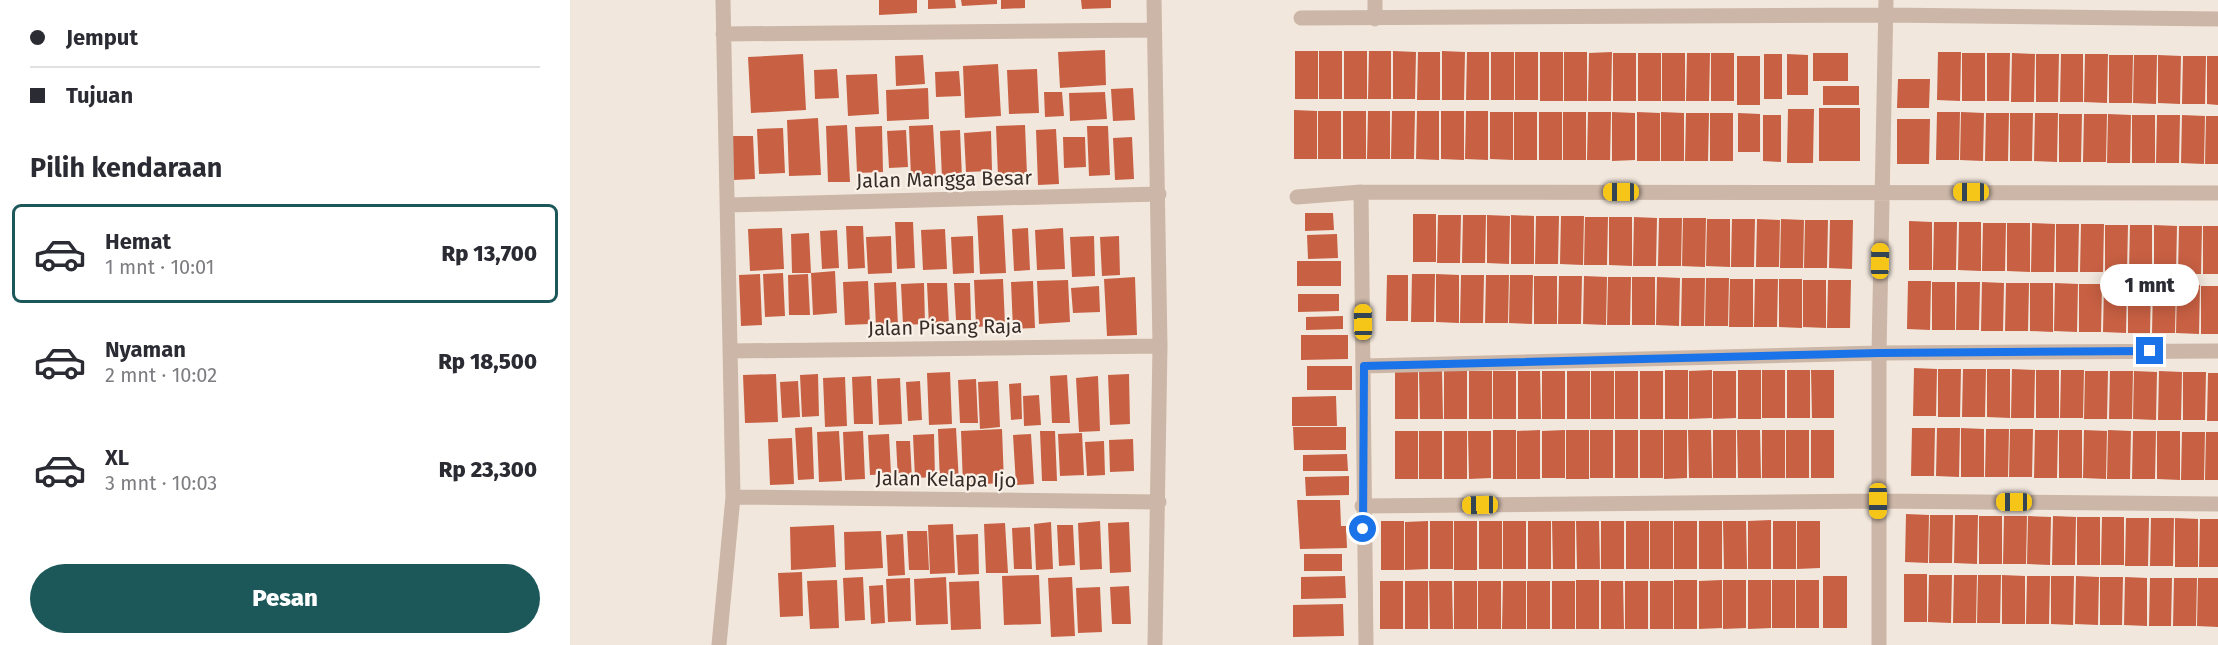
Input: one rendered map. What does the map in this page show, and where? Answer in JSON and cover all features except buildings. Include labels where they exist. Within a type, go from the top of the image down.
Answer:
[{"type":"street","points":[[720,645],[733,497],[729,205],[723,0]]},
{"type":"street","points":[[1154,0],[1160,346],[1155,645]]},
{"type":"street","points":[[1374,0],[1375,19]]},
{"type":"street","points":[[1879,645],[1879,353],[1886,8]]},
{"type":"street","points":[[1301,18],[1375,19],[1886,8],[2218,19]]},
{"type":"street","points":[[723,34],[1154,30]]},
{"type":"street","points":[[1360,192],[1364,366],[1362,506],[1366,645]]},
{"type":"street","points":[[1297,197],[1360,192],[2218,193]]},
{"type":"street","name":"Jalan Mangga Besar","points":[[729,205],[1159,194]]},
{"type":"street","name":"Jalan Pisang Raja","points":[[730,351],[1160,346]]},
{"type":"street","points":[[1364,366],[1879,353],[2218,351]]},
{"type":"street","name":"Jalan Kelapa Ijo","points":[[733,497],[1159,502]]},
{"type":"street","points":[[1362,506],[1878,501],[2218,504]]},
{"type":"route","points":[[1363,529],[1364,366],[1879,353],[2150,351]]}]
